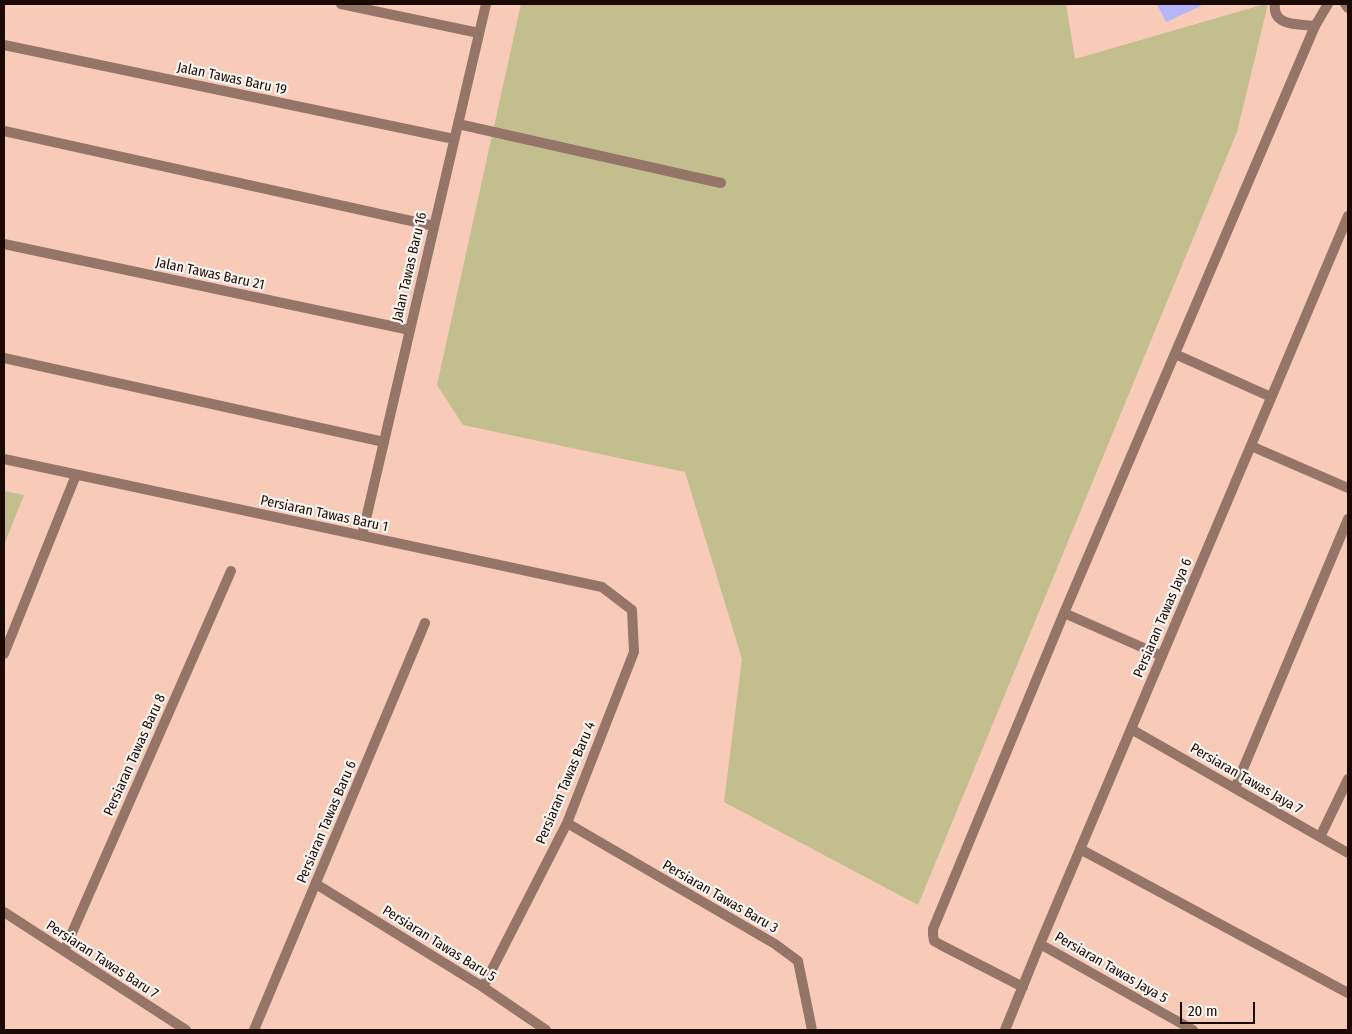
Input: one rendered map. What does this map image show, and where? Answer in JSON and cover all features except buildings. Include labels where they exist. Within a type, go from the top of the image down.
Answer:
[{"type":"street","points":[[341,4],[479,33]]},
{"type":"street","name":"Jalan Tawas Baru 16","points":[[362,536],[486,4]]},
{"type":"street","points":[[1276,4],[1275,8],[1280,19],[1286,23],[1315,26]]},
{"type":"street","points":[[1023,987],[934,941],[933,929],[1064,613],[1315,26],[1328,4]]},
{"type":"street","points":[[1345,4],[1348,8]]},
{"type":"street","name":"Jalan Tawas Baru 19","points":[[4,45],[454,139]]},
{"type":"street","points":[[458,124],[721,183]]},
{"type":"street","points":[[4,131],[434,226]]},
{"type":"street","name":"Persiaran Tawas Jaya 6","points":[[1005,1030],[1348,216]]},
{"type":"street","name":"Jalan Tawas Baru 21","points":[[4,244],[410,330]]},
{"type":"street","points":[[1175,354],[1271,398]]},
{"type":"street","points":[[4,358],[384,442]]},
{"type":"street","points":[[1251,446],[1348,488]]},
{"type":"street","name":"Persiaran Tawas Baru 1","points":[[4,459],[602,587],[632,610]]},
{"type":"street","points":[[4,654],[76,475]]},
{"type":"street","points":[[1235,788],[1346,531],[1348,519]]},
{"type":"street","name":"Persiaran Tawas Baru 8","points":[[64,951],[231,571]]},
{"type":"street","name":"Persiaran Tawas Baru 4","points":[[483,987],[567,823],[634,652],[632,610]]},
{"type":"street","points":[[1064,613],[1162,656]]},
{"type":"street","name":"Persiaran Tawas Baru 6","points":[[254,1030],[425,624]]},
{"type":"street","name":"Persiaran Tawas Jaya 7","points":[[1131,729],[1348,853]]},
{"type":"street","points":[[1320,837],[1348,779]]},
{"type":"street","name":"Persiaran Tawas Baru 3","points":[[567,823],[774,944],[798,961],[812,1030]]},
{"type":"street","points":[[1080,849],[1348,993]]},
{"type":"street","name":"Persiaran Tawas Baru 5","points":[[316,884],[483,987],[546,1030]]},
{"type":"street","name":"Persiaran Tawas Baru 7","points":[[4,912],[186,1030]]},
{"type":"street","name":"Persiaran Tawas Jaya 5","points":[[1040,944],[1193,1030]]},
{"type":"shaded area","points":[[521,4],[1066,4],[1075,59],[1268,4],[1237,132],[918,905],[724,802],[742,659],[685,472],[463,425],[437,385]]},
{"type":"shaded area","points":[[4,491],[24,495],[4,545]]}]
